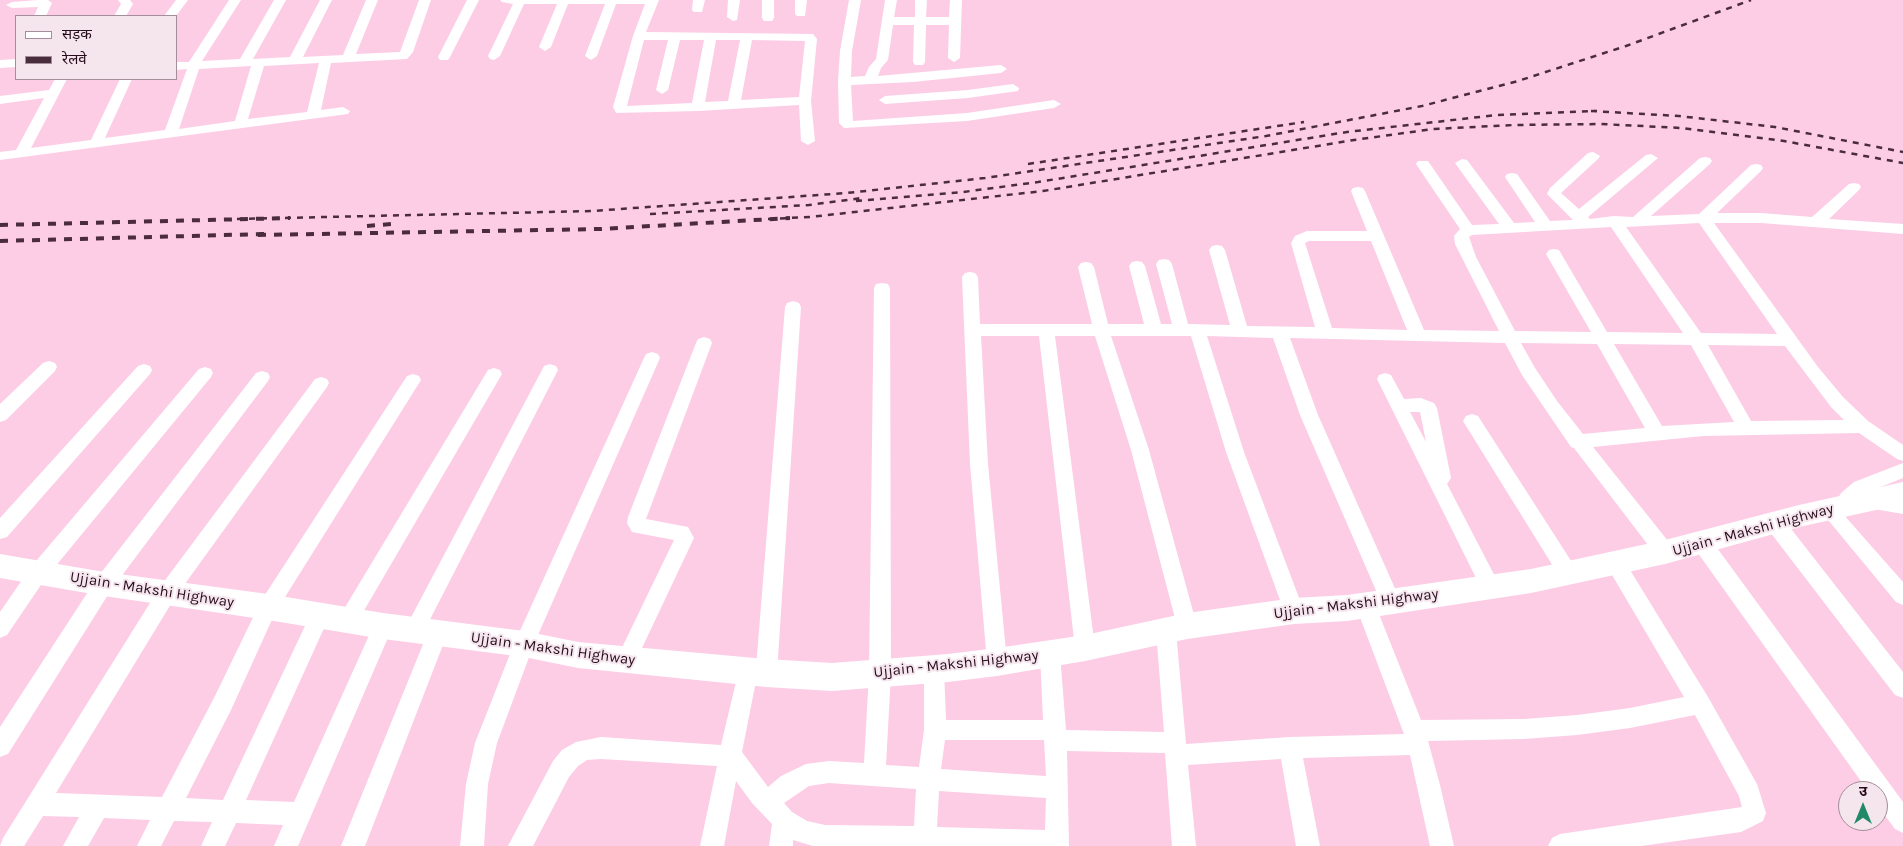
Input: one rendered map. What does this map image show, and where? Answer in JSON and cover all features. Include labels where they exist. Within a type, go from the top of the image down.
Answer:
[{"type":"main road","name":"Ujjain - Makshi Highway","points":[[0,566],[104,584],[268,607],[383,626],[524,644],[578,655],[756,673],[832,677],[997,662],[1085,648],[1177,629],[1294,611],[1347,608],[1531,581],[1665,552],[1774,522],[1903,493]]},
{"type":"street","points":[[121,15],[127,4],[124,0]]},
{"type":"street","points":[[171,15],[182,0]]},
{"type":"street","points":[[170,134],[194,65],[204,45],[235,0]]},
{"type":"street","points":[[244,63],[280,0]]},
{"type":"street","points":[[295,60],[326,0]]},
{"type":"street","points":[[348,58],[372,0]]},
{"type":"street","points":[[178,66],[403,56],[407,52],[425,0]]},
{"type":"street","points":[[444,57],[473,0]]},
{"type":"street","points":[[506,0],[653,1],[639,36],[620,107],[621,110],[805,101]]},
{"type":"street","points":[[494,56],[520,0]]},
{"type":"street","points":[[546,47],[564,0]]},
{"type":"street","points":[[591,56],[612,0]]},
{"type":"street","points":[[733,17],[734,0]]},
{"type":"street","points":[[768,0],[768,18]]},
{"type":"street","points":[[801,0],[801,14]]},
{"type":"street","points":[[855,0],[846,51],[844,81],[846,123],[849,125],[857,126],[967,117],[1054,104]]},
{"type":"street","points":[[870,80],[875,67],[882,60],[891,0]]},
{"type":"street","points":[[919,62],[921,0]]},
{"type":"street","points":[[954,58],[956,0]]},
{"type":"street","points":[[12,5],[46,3],[40,15]]},
{"type":"street","points":[[887,21],[956,21]]},
{"type":"street","points":[[639,36],[804,36],[811,39],[805,101],[808,141]]},
{"type":"street","points":[[662,90],[675,36]]},
{"type":"street","points":[[698,107],[712,36]]},
{"type":"street","points":[[734,104],[747,36]]},
{"type":"street","points":[[313,116],[326,59]]},
{"type":"street","points":[[240,125],[259,62]]},
{"type":"street","points":[[844,81],[1001,68]]},
{"type":"street","points":[[884,79],[886,124]]},
{"type":"street","points":[[22,152],[60,80]]},
{"type":"street","points":[[96,143],[126,80]]},
{"type":"street","points":[[885,100],[1013,88]]},
{"type":"street","points":[[0,100],[54,93]]},
{"type":"street","points":[[0,156],[343,112]]},
{"type":"street","points":[[1583,220],[1556,196],[1555,191],[1593,156]]},
{"type":"street","points":[[1583,220],[1651,158]]},
{"type":"street","points":[[1638,220],[1705,160]]},
{"type":"street","points":[[1462,163],[1509,227]]},
{"type":"street","points":[[1423,164],[1468,230]]},
{"type":"street","points":[[1704,218],[1756,168]]},
{"type":"street","points":[[1512,177],[1545,225]]},
{"type":"street","points":[[1816,222],[1854,187]]},
{"type":"street","points":[[1358,191],[1418,336]]},
{"type":"street","points":[[1704,218],[1789,340],[1837,402],[1862,426],[1903,454]]},
{"type":"street","points":[[1665,552],[1577,442],[1537,385],[1462,244],[1461,236],[1468,230],[1545,225],[1583,220],[1614,222],[1704,218],[1816,222],[1903,229]]},
{"type":"street","points":[[1614,222],[1696,339],[1746,428]]},
{"type":"street","points":[[1325,333],[1298,243],[1300,238],[1307,236],[1377,236]]},
{"type":"street","points":[[1217,250],[1240,331]]},
{"type":"street","points":[[1554,254],[1657,433]]},
{"type":"street","points":[[1164,264],[1214,389],[1294,611]]},
{"type":"street","points":[[1137,266],[1154,330]]},
{"type":"street","points":[[1086,267],[1101,330],[1140,450],[1177,629],[1176,749],[1184,846]]},
{"type":"street","points":[[970,277],[984,531],[997,662]]},
{"type":"street","points":[[874,775],[880,673],[882,288]]},
{"type":"street","points":[[710,846],[730,756],[756,673],[793,307]]},
{"type":"street","points":[[972,330],[1279,331],[1418,336],[1789,340]]},
{"type":"street","points":[[1046,330],[1085,648]]},
{"type":"street","points":[[1279,331],[1378,602],[1429,785],[1442,846]]},
{"type":"street","points":[[626,660],[684,538],[681,534],[638,526],[636,523],[704,343]]},
{"type":"street","points":[[472,846],[477,784],[486,743],[524,644],[652,358]]},
{"type":"street","points":[[0,415],[49,366]]},
{"type":"street","points":[[0,531],[144,370]]},
{"type":"street","points":[[352,846],[426,630],[550,370]]},
{"type":"street","points":[[0,628],[38,573],[205,373]]},
{"type":"street","points":[[348,620],[494,374]]},
{"type":"street","points":[[0,746],[104,584],[262,377]]},
{"type":"street","points":[[1385,379],[1490,586]]},
{"type":"street","points":[[149,846],[223,703],[268,607],[412,380]]},
{"type":"street","points":[[11,846],[167,592],[321,383]]},
{"type":"street","points":[[1399,406],[1421,405],[1428,408],[1445,495]]},
{"type":"street","points":[[1472,421],[1568,573]]},
{"type":"street","points":[[1577,442],[1657,433],[1746,428],[1862,426]]},
{"type":"street","points":[[1903,470],[1861,487],[1848,498],[1846,505],[1903,596]]},
{"type":"street","points":[[1846,505],[1903,505]]},
{"type":"street","points":[[1774,522],[1903,688]]},
{"type":"street","points":[[1702,543],[1903,821]]},
{"type":"street","points":[[1560,846],[1609,843],[1741,820],[1755,813],[1749,792],[1700,704],[1615,563]]},
{"type":"street","points":[[213,846],[320,615]]},
{"type":"street","points":[[286,846],[383,626]]},
{"type":"street","points":[[520,846],[561,769],[570,758],[584,750],[601,748],[730,756],[784,820],[802,832],[825,841],[894,841],[925,838],[967,843],[1057,844],[1057,788],[1050,654]]},
{"type":"street","points":[[925,838],[926,803],[935,730],[934,669]]},
{"type":"street","points":[[935,730],[1055,735],[1176,749],[1290,748],[1577,725],[1630,718],[1700,704]]},
{"type":"street","points":[[1290,748],[1308,846]]},
{"type":"street","points":[[767,802],[789,784],[806,775],[829,772],[1057,788]]},
{"type":"street","points":[[37,804],[228,813],[300,814]]},
{"type":"street","points":[[75,846],[97,808]]},
{"type":"street","points":[[781,846],[784,820]]},
{"type":"railway","points":[[237,219],[592,211],[847,193],[985,178],[1266,136],[1422,106],[1518,81],[1626,46],[1751,0]]},
{"type":"railway","points":[[856,201],[963,192],[1038,182],[1347,132],[1497,115],[1593,111]]},
{"type":"railway","points":[[1593,111],[1679,116],[1775,127],[1903,152]]},
{"type":"railway","points":[[1028,164],[1304,122]]},
{"type":"railway","points":[[768,219],[810,217],[1043,191],[1354,140],[1433,129],[1514,125],[1601,124],[1681,128],[1784,141],[1903,163]]},
{"type":"railway","points":[[650,214],[809,205],[862,198]]},
{"type":"railway","points":[[0,225],[290,218]]},
{"type":"railway","points":[[258,235],[600,229],[790,218]]},
{"type":"railway","points":[[367,226],[392,224]]},
{"type":"railway","points":[[0,241],[265,234]]}]
